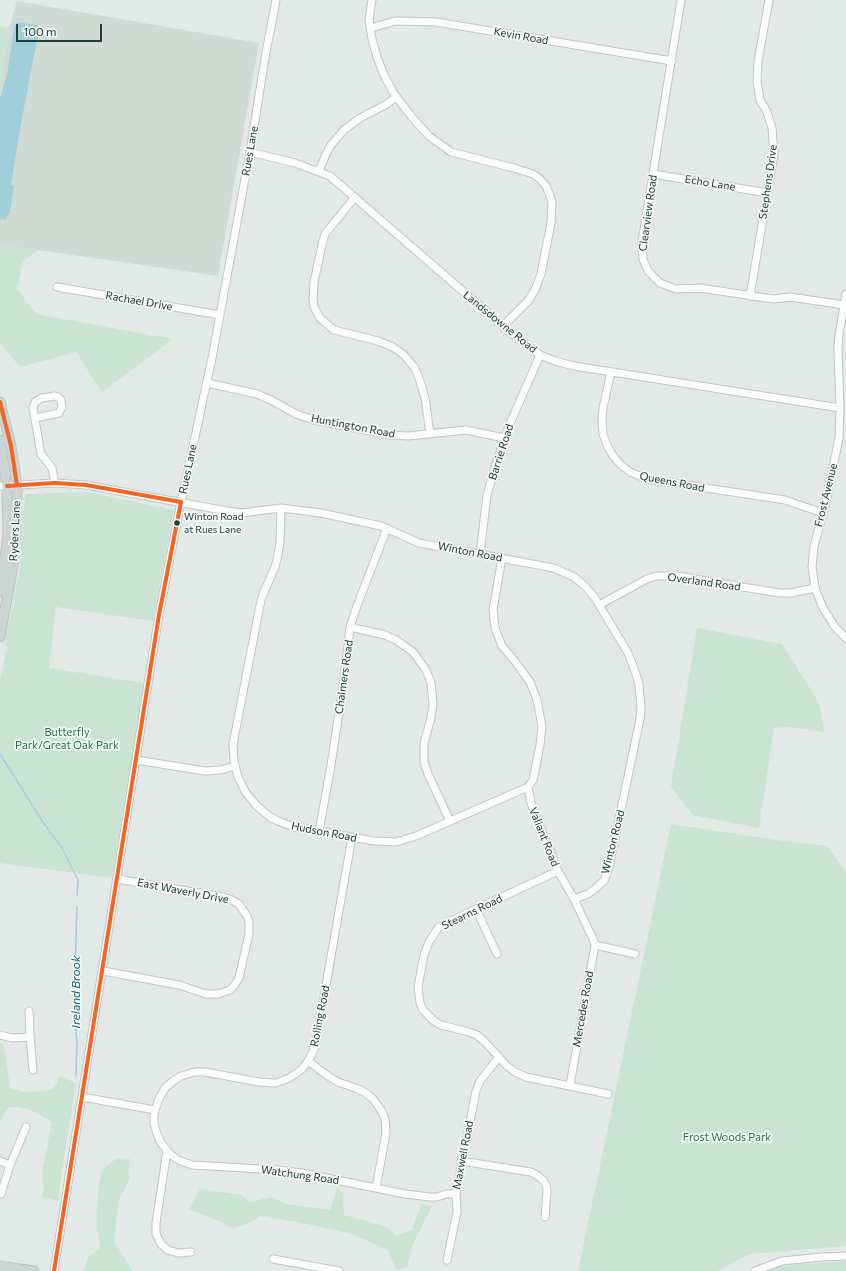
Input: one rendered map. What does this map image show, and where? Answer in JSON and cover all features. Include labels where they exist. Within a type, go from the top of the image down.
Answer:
[{"type":"main road","name":"Ryders Lane","points":[[0,402],[11,446],[8,486],[8,536],[0,592]]},
{"type":"main road","name":"Ryders Lane","points":[[0,440],[16,529],[13,566],[0,637]]},
{"type":"main road","points":[[0,1266],[34,1271]]},
{"type":"street","name":"Rues Lane","points":[[54,1271],[159,615],[220,315],[276,0]]},
{"type":"street","points":[[372,0],[369,20],[377,57],[384,75],[396,97],[416,122],[434,140],[451,152],[533,174],[546,186],[552,203],[552,212],[541,274],[535,290],[528,301],[503,326]]},
{"type":"street","name":"Clearview Road","points":[[681,0],[641,246],[644,263],[650,274],[660,283],[680,290],[700,288],[773,299],[790,297],[844,305]]},
{"type":"street","name":"Stephens Drive","points":[[750,296],[774,154],[774,137],[770,120],[760,100],[757,71],[769,0]]},
{"type":"street","name":"Kevin Road","points":[[370,28],[395,21],[436,22],[672,61]]},
{"type":"street","points":[[319,171],[326,154],[337,137],[344,130],[360,118],[387,104],[396,97]]},
{"type":"street","name":"Landsdowne Road","points":[[250,152],[294,163],[330,176],[503,326],[529,347],[555,361],[612,372],[840,408]]},
{"type":"street","name":"Echo Lane","points":[[653,174],[768,193]]},
{"type":"street","points":[[355,197],[325,234],[314,282],[314,307],[320,318],[334,330],[378,340],[393,347],[404,355],[415,368],[420,381],[425,398],[430,434]]},
{"type":"street","name":"Rachael Drive","points":[[57,287],[220,315]]},
{"type":"street","name":"Frost Avenue","points":[[846,294],[838,350],[840,408],[839,438],[823,513],[817,532],[812,567],[816,588],[823,608],[828,618],[846,638]]},
{"type":"street","name":"Barrie Road","points":[[480,554],[487,496],[504,438],[540,354]]},
{"type":"street","name":"Queens Road","points":[[612,372],[603,408],[603,434],[613,456],[630,472],[647,479],[785,500],[823,513]]},
{"type":"street","name":"Huntington Road","points":[[207,383],[257,394],[296,414],[314,420],[390,435],[408,436],[466,430],[504,438]]},
{"type":"street","points":[[35,418],[41,454],[52,468],[56,483]]},
{"type":"street","name":"Winton Road","points":[[8,486],[56,483],[86,484],[242,513],[281,508],[321,513],[368,522],[387,528],[420,542],[554,568],[568,574],[586,587],[599,605],[628,653],[639,685],[640,719],[609,868],[604,881],[588,894],[574,900]]},
{"type":"street","name":"Hudson Road","points":[[281,508],[278,555],[275,567],[262,596],[234,735],[233,752],[238,777],[246,793],[254,803],[270,817],[285,825],[352,838],[396,842],[416,836],[528,787]]},
{"type":"street","name":"Chalmers Road","points":[[319,832],[346,673],[350,627],[387,528]]},
{"type":"street","points":[[502,558],[493,610],[494,628],[502,646],[530,682],[537,700],[541,721],[540,745],[533,780],[528,787]]},
{"type":"street","name":"Overland Road","points":[[599,605],[647,579],[656,576],[677,576],[779,593],[791,593],[816,588]]},
{"type":"street","points":[[350,627],[396,640],[413,652],[426,670],[431,683],[433,704],[424,743],[424,762],[450,821]]},
{"type":"street","points":[[136,760],[206,771],[221,770],[235,766]]},
{"type":"street","name":"Valiant Road","points":[[528,787],[533,810],[558,871],[574,900],[594,945]]},
{"type":"street","name":"Rolling Road","points":[[155,1110],[160,1096],[166,1088],[177,1079],[195,1072],[205,1072],[259,1082],[275,1083],[294,1075],[302,1069],[308,1061],[314,1052],[316,1042],[352,838]]},
{"type":"street","name":"Stearns Road","points":[[558,871],[439,927],[429,942],[424,955],[418,995],[424,1010],[434,1021],[441,1025],[477,1035],[507,1066],[515,1072],[526,1077],[608,1094]]},
{"type":"street","name":"East Waverly Drive","points":[[103,971],[179,985],[206,994],[218,994],[230,990],[239,978],[249,934],[249,922],[247,916],[239,904],[230,899],[117,879]]},
{"type":"street","points":[[476,909],[497,954]]},
{"type":"street","points":[[594,945],[635,954]]},
{"type":"street","name":"Mercedes Road","points":[[570,1085],[594,945]]},
{"type":"street","points":[[29,1011],[34,1070]]},
{"type":"street","points":[[0,1035],[12,1038],[30,1037]]},
{"type":"street","name":"Maxwell Road","points":[[447,1260],[457,1212],[456,1194],[461,1161],[476,1092],[480,1081],[499,1058]]},
{"type":"street","points":[[308,1061],[338,1082],[366,1093],[381,1110],[385,1119],[386,1133],[376,1188]]},
{"type":"street","points":[[82,1097],[155,1110]]},
{"type":"street","name":"Watchung Road","points":[[155,1110],[154,1124],[156,1134],[161,1143],[167,1151],[178,1160],[192,1165],[279,1170],[302,1173],[405,1194],[430,1197],[456,1194]]},
{"type":"street","points":[[1,1194],[10,1165],[26,1127]]},
{"type":"street","points":[[167,1151],[156,1223],[156,1234],[161,1244],[168,1250],[191,1252]]},
{"type":"street","points":[[0,1161],[10,1165]]},
{"type":"street","points":[[461,1161],[531,1172],[538,1176],[543,1180],[547,1191],[545,1217]]},
{"type":"street","points":[[754,1271],[782,1262],[794,1260],[846,1256]]},
{"type":"street","points":[[273,1259],[339,1271]]},
{"type":"shaded area","points":[[17,1],[259,43],[218,276],[0,245],[0,85],[9,28]]},
{"type":"green space","points":[[0,26],[9,28],[0,85]]},
{"type":"green space","points":[[0,245],[38,250],[23,262],[17,289],[36,314],[173,339],[102,392],[76,352],[20,367],[1,344],[0,345]]},
{"type":"green space","name":"Butterfly Park/Great Oak Park","points":[[87,492],[174,510],[153,621],[56,607],[49,668],[144,683],[112,878],[0,863],[0,683],[6,651],[8,648],[5,643],[20,566],[25,496],[27,494]]},
{"type":"green space","points":[[697,628],[782,644],[819,703],[824,732],[788,727],[774,728],[759,828],[693,815],[671,787]]},
{"type":"green space","name":"Frost Woods Park","points":[[671,824],[827,846],[846,872],[846,1246],[749,1254],[718,1271],[578,1271]]},
{"type":"green space","points":[[0,1043],[3,1043],[10,1088],[25,1092],[52,1089],[57,1085],[58,1078],[63,1076],[76,1084],[58,1201],[41,1197],[44,1189],[42,1171],[52,1122],[31,1110],[10,1107],[0,1122]]},
{"type":"green space","points":[[117,1158],[130,1159],[129,1179],[118,1202],[114,1242],[132,1271],[84,1271],[88,1257],[100,1248],[97,1226],[98,1189],[102,1170]]},
{"type":"green space","points":[[337,1188],[343,1193],[344,1215],[385,1226],[396,1235],[412,1230],[421,1204],[432,1206],[412,1246],[407,1267],[396,1270],[388,1250],[352,1234],[298,1222],[260,1216],[245,1225],[232,1228],[217,1220],[189,1209],[200,1189],[241,1195],[250,1202],[272,1197],[286,1204],[330,1210]]},
{"type":"green space","points":[[846,1261],[846,1271],[762,1271],[779,1266]]},
{"type":"water","points":[[17,22],[37,25],[38,35],[11,185],[14,185],[10,212],[6,220],[0,219],[0,98],[7,75],[14,28]]},
{"type":"waterway","name":"Ireland Brook","points":[[0,754],[43,822],[62,848],[78,880],[77,895]]},
{"type":"waterway","name":"Ireland Brook","points":[[76,1076],[77,1042],[74,1006],[77,907]]},
{"type":"transit line","points":[[0,402],[11,446],[17,485]]},
{"type":"transit line","points":[[7,486],[55,483],[86,485],[181,502]]},
{"type":"transit line","points":[[54,1271],[159,615],[181,502]]},
{"type":"place","name":"Winton Road at Rues Lane","points":[[177,523]]}]
